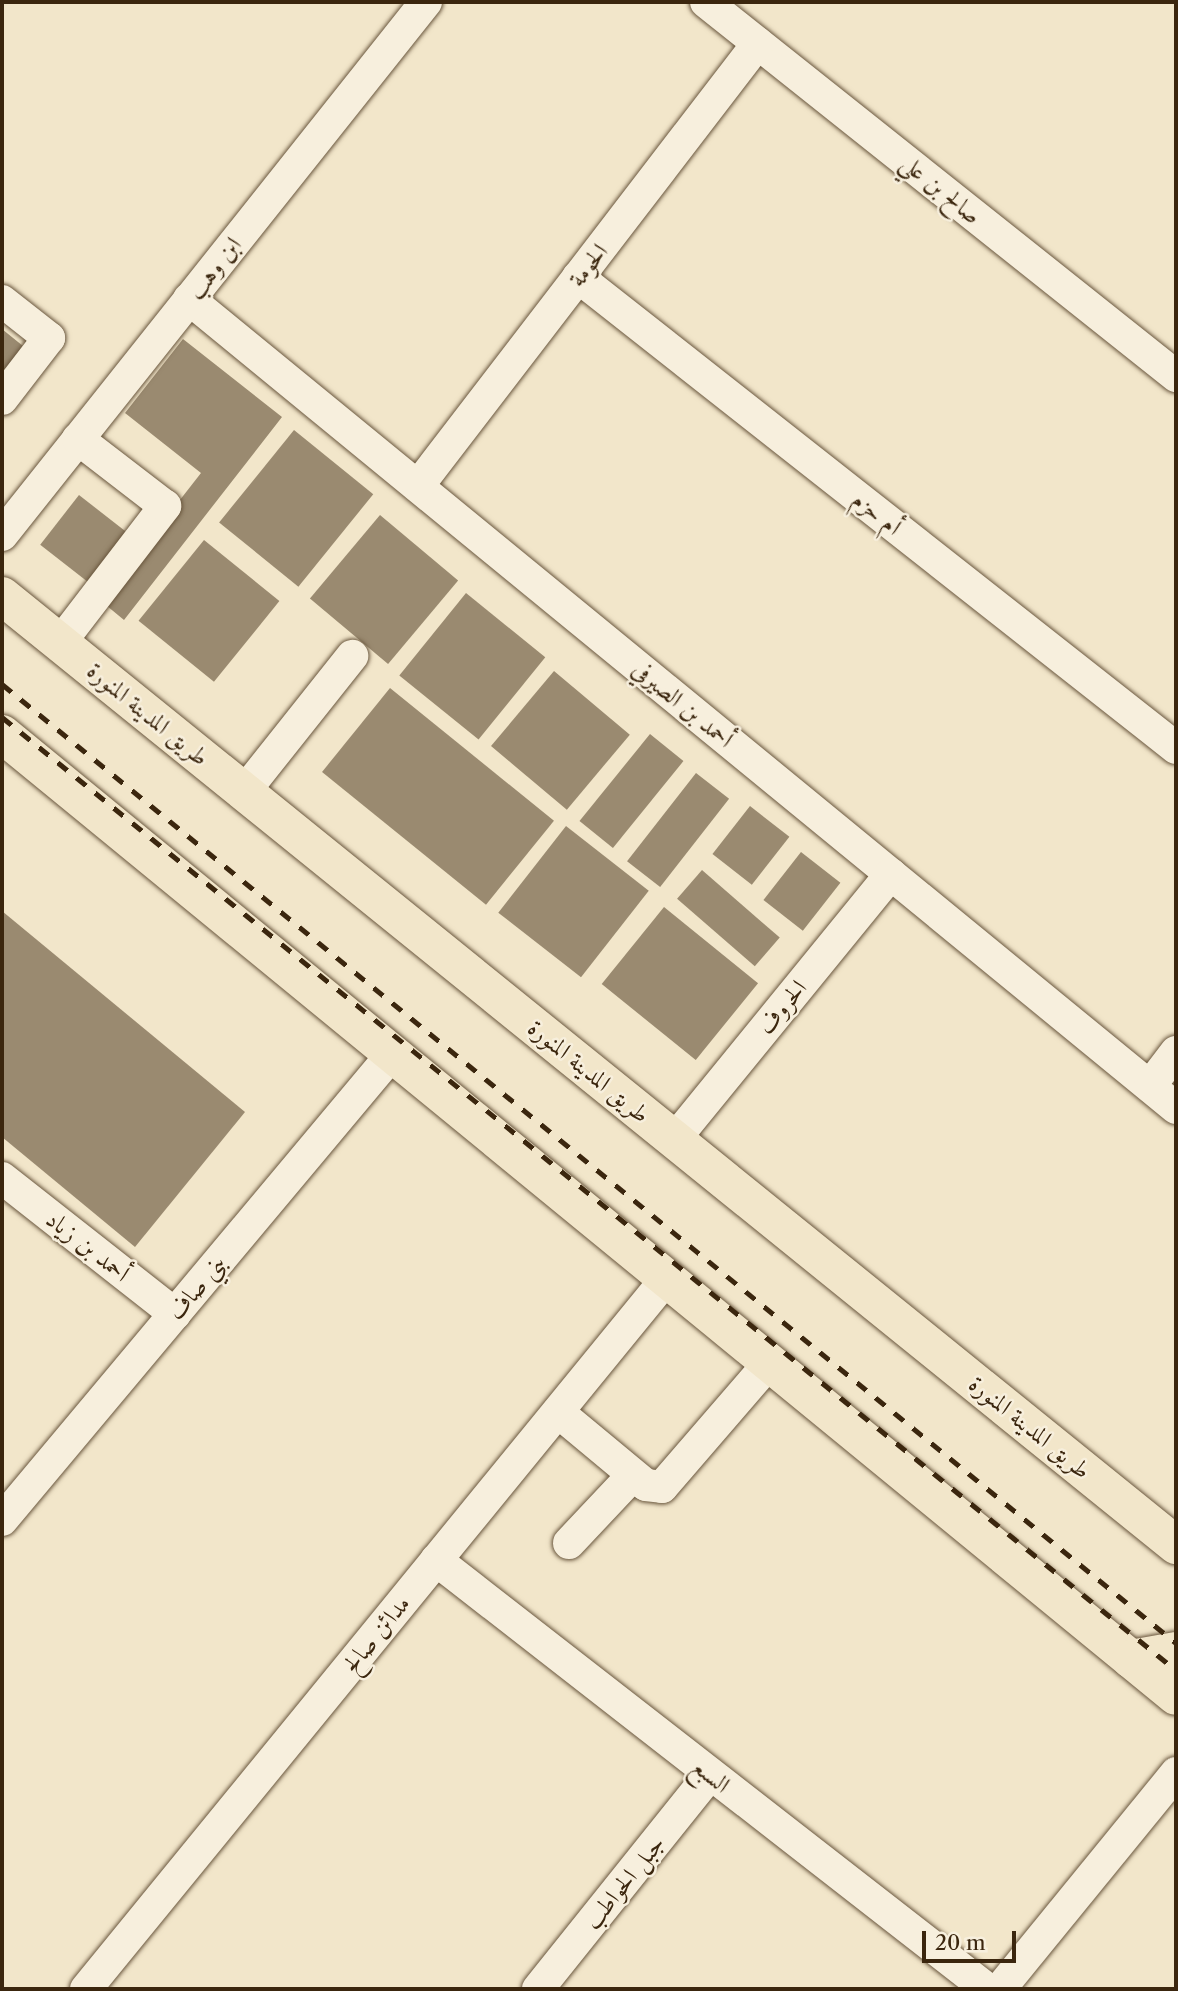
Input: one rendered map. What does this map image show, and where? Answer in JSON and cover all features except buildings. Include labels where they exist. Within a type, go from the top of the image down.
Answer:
[{"type":"main road","name":"طريق المدينة المنورة","points":[[2,596],[1176,1545]]},
{"type":"main road","points":[[2,734],[1176,1696]]},
{"type":"main road","points":[[1130,1659],[1176,1651]]},
{"type":"street","name":"ابن وهب","points":[[2,535],[426,2]]},
{"type":"street","name":"صالح بن علي","points":[[706,2],[1176,376]]},
{"type":"street","name":"الحومة","points":[[418,486],[758,43]]},
{"type":"street","name":"أم حزم","points":[[578,277],[1176,748]]},
{"type":"street","name":"أحمد بن الصيرفي","points":[[189,299],[1176,1108]]},
{"type":"street","points":[[2,301],[49,338],[2,399]]},
{"type":"street","points":[[60,643],[164,506],[78,439]]},
{"type":"street","points":[[244,792],[352,656]]},
{"type":"street","name":"الحروف","points":[[674,1140],[891,874]]},
{"type":"street","points":[[1150,1086],[1176,1052]]},
{"type":"street","name":"بني صاف","points":[[2,1520],[393,1054]]},
{"type":"street","name":"أحمد بن زياد","points":[[2,1178],[175,1314]]},
{"type":"street","name":"مدائن صالح","points":[[86,1989],[667,1278]]},
{"type":"street","points":[[558,1412],[646,1485],[662,1488],[770,1362]]},
{"type":"street","points":[[569,1543],[633,1475]]},
{"type":"street","name":"السبع","points":[[436,1560],[987,1989]]},
{"type":"street","points":[[1000,1989],[1176,1773]]},
{"type":"street","name":"جبل الحواطب","points":[[538,1989],[710,1774]]},
{"type":"railway","points":[[2,684],[1176,1643]]},
{"type":"railway","points":[[2,717],[1176,1670]]}]
